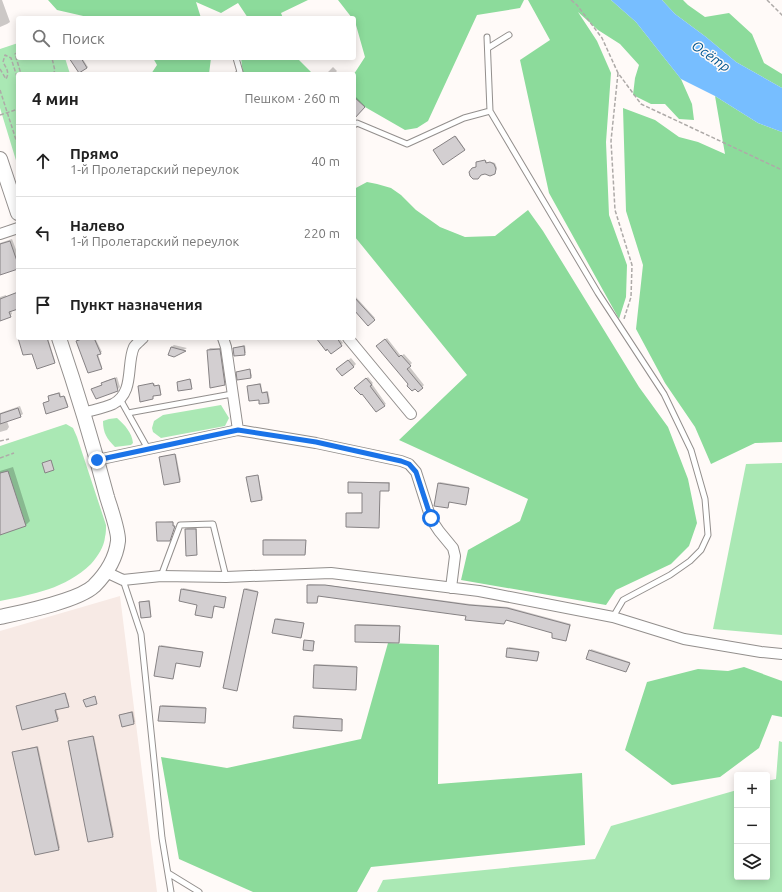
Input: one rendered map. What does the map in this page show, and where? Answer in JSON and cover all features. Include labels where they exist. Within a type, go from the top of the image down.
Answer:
[{"type":"main road","points":[[0,159],[16,207]]},
{"type":"main road","points":[[0,616],[40,608],[76,596],[93,587],[106,572],[114,556],[118,539],[97,460],[60,340]]},
{"type":"street","points":[[0,234],[16,229]]},
{"type":"street","points":[[83,413],[113,404],[120,399],[125,392],[135,346],[141,340]]},
{"type":"street","points":[[224,340],[226,347],[238,430]]},
{"type":"street","points":[[350,340],[412,414]]},
{"type":"street","points":[[97,460],[238,430],[316,442],[401,461],[409,464],[416,472],[431,518],[438,531],[453,548],[455,556],[451,588]]},
{"type":"street","points":[[106,572],[123,580],[161,576],[226,577],[331,573],[479,591],[613,617],[684,639],[761,652],[782,654]]},
{"type":"lane","points":[[488,48],[509,35]]},
{"type":"lane","points":[[487,37],[490,112],[620,329],[664,394],[691,450],[705,499],[708,535],[701,550],[690,561],[670,575],[623,600],[613,617]]},
{"type":"lane","points":[[237,60],[240,72]]},
{"type":"lane","points":[[356,123],[357,122],[407,144],[464,118],[490,112]]},
{"type":"lane","points":[[128,413],[232,394]]},
{"type":"lane","points":[[120,399],[148,450]]},
{"type":"lane","points":[[161,576],[180,525],[213,524],[226,577]]},
{"type":"lane","points":[[123,580],[141,634],[162,838],[171,892]]},
{"type":"lane","points":[[168,873],[199,892]]},
{"type":"path","points":[[571,0],[577,4],[602,38],[618,73],[641,104],[782,170]]},
{"type":"path","points":[[766,0],[782,15],[782,17]]},
{"type":"path","points":[[0,69],[6,79],[8,76],[8,71],[3,62],[6,55],[11,58],[16,74]]},
{"type":"path","points":[[16,60],[20,72]]},
{"type":"path","points":[[52,60],[53,72]]},
{"type":"path","points":[[618,73],[611,141],[615,210],[632,265],[631,297],[620,329]]},
{"type":"path","points":[[0,90],[16,140]]},
{"type":"path","points":[[0,116],[16,110]]},
{"type":"path","points":[[0,441],[9,438]]},
{"type":"path","points":[[0,458],[14,453]]},
{"type":"shaded area","points":[[120,596],[157,892],[0,892],[0,631]]},
{"type":"green space","points":[[48,0],[308,0],[281,13],[282,16],[247,16],[238,3],[221,13],[196,2],[200,16],[83,16],[57,10]]},
{"type":"green space","points":[[338,0],[524,0],[520,8],[477,15],[428,121],[417,128],[405,130],[365,107],[356,99],[355,72],[365,57],[356,25],[356,16],[350,16]]},
{"type":"green space","points":[[528,0],[611,0],[636,22],[681,79],[692,104],[694,120],[679,119],[665,104],[651,104],[633,95],[635,78],[639,65],[620,44],[598,30],[578,12],[597,41],[611,73],[606,142],[609,215],[627,265],[626,297],[619,319],[549,193],[520,60],[550,40]]},
{"type":"green space","points":[[662,0],[683,0],[705,17],[729,13],[752,34],[764,63],[782,74],[782,88],[736,62],[675,14]]},
{"type":"green space","points":[[16,44],[16,60],[66,60],[69,72],[16,72],[16,160],[0,108],[0,49]]},
{"type":"green space","points":[[154,60],[211,60],[209,72],[152,72],[157,65]]},
{"type":"green space","points":[[241,60],[299,60],[311,72],[243,72]]},
{"type":"green space","points":[[715,96],[758,123],[782,132],[782,442],[755,443],[711,464],[695,427],[665,383],[636,329],[643,265],[626,211],[623,108],[655,120],[679,137],[698,142],[725,154]]},
{"type":"green space","points":[[367,182],[391,188],[401,195],[416,210],[440,227],[465,237],[495,236],[528,210],[543,231],[639,387],[668,427],[688,479],[697,523],[689,546],[671,564],[616,590],[606,605],[461,580],[468,550],[520,521],[528,499],[399,440],[467,375],[356,238],[356,188]]},
{"type":"green space","points":[[221,405],[229,418],[225,426],[161,438],[153,432],[152,428],[154,421],[163,415]]},
{"type":"green space","points":[[117,418],[130,433],[133,443],[131,445],[115,447],[106,436],[103,421]]},
{"type":"green space","points":[[66,424],[73,428],[77,437],[106,525],[106,534],[102,548],[91,564],[71,579],[60,585],[37,593],[0,601],[0,446]]},
{"type":"green space","points":[[782,463],[782,635],[713,629],[746,464]]},
{"type":"green space","points":[[388,643],[439,645],[438,784],[582,773],[585,845],[371,867],[357,892],[253,892],[179,859],[161,757],[227,768],[361,739]]},
{"type":"green space","points":[[744,667],[782,681],[782,717],[772,715],[759,748],[720,777],[672,785],[625,750],[647,682],[698,669],[728,671]]},
{"type":"green space","points":[[779,741],[782,742],[782,892],[377,892],[383,880],[595,859],[611,826],[734,791],[734,880],[770,880],[770,780],[776,779]]},
{"type":"water","name":"Осётр","points":[[611,0],[662,0],[675,14],[736,62],[782,88],[782,132],[758,123],[715,96],[681,79],[636,22]]},
{"type":"building","points":[[70,60],[82,60],[87,68],[78,72]]},
{"type":"building","points":[[356,99],[365,107],[356,117]]},
{"type":"building","points":[[455,136],[465,150],[443,165],[433,150]]},
{"type":"building","points":[[485,160],[486,163],[490,162],[494,164],[496,169],[495,174],[490,176],[485,174],[481,175],[478,179],[473,179],[469,172],[472,168],[476,167],[476,162]]},
{"type":"building","points":[[10,241],[16,258],[16,270],[0,275],[0,244]]},
{"type":"building","points":[[16,293],[16,310],[9,312],[11,317],[0,321],[0,299]]},
{"type":"building","points":[[356,299],[375,320],[368,326],[356,312]]},
{"type":"building","points":[[385,339],[399,357],[401,355],[411,366],[407,369],[423,388],[418,392],[415,389],[412,391],[407,386],[408,384],[376,346]]},
{"type":"building","points":[[19,340],[48,340],[55,363],[37,369],[32,354],[23,355]]},
{"type":"building","points":[[95,340],[101,354],[97,355],[102,369],[88,373],[76,341]]},
{"type":"building","points":[[318,340],[338,340],[342,346],[331,354],[327,349],[326,351]]},
{"type":"building","points":[[244,346],[245,355],[234,356],[233,348]]},
{"type":"building","points":[[171,347],[186,351],[174,357],[168,355]]},
{"type":"building","points":[[220,349],[225,385],[210,388],[207,350]]},
{"type":"building","points":[[348,360],[354,367],[342,376],[336,369]]},
{"type":"building","points":[[250,369],[251,378],[237,380],[236,372]]},
{"type":"building","points":[[115,378],[118,391],[96,399],[91,389],[102,385],[101,383]]},
{"type":"building","points":[[366,378],[385,406],[376,412],[362,394],[361,395],[354,388]]},
{"type":"building","points":[[190,379],[192,389],[178,391],[177,382]]},
{"type":"building","points":[[153,383],[154,386],[159,385],[161,395],[153,396],[153,399],[140,402],[138,386]]},
{"type":"building","points":[[260,384],[262,393],[267,392],[269,403],[259,404],[259,400],[249,401],[247,386]]},
{"type":"building","points":[[59,393],[60,397],[64,396],[68,407],[46,414],[43,403],[49,401],[48,396]]},
{"type":"building","points":[[18,408],[21,417],[0,424],[0,414]]},
{"type":"building","points":[[175,454],[180,482],[164,485],[159,457]]},
{"type":"building","points":[[51,460],[54,470],[45,473],[42,463]]},
{"type":"building","points":[[8,471],[26,526],[0,535],[0,473]]},
{"type":"building","points":[[258,475],[262,500],[251,502],[246,477]]},
{"type":"building","points":[[348,482],[389,483],[389,491],[380,491],[379,528],[346,527],[346,513],[362,513],[362,493],[348,493]]},
{"type":"building","points":[[438,483],[469,488],[466,505],[449,502],[448,508],[434,506]]},
{"type":"building","points":[[156,522],[173,522],[173,526],[175,526],[170,541],[157,541]]},
{"type":"building","points":[[185,529],[196,529],[197,555],[186,556]]},
{"type":"building","points":[[263,540],[306,540],[305,555],[263,555]]},
{"type":"building","points":[[307,585],[325,585],[469,605],[507,608],[570,625],[566,641],[552,638],[552,633],[506,620],[504,624],[465,620],[466,616],[318,596],[317,603],[307,603]]},
{"type":"building","points":[[181,589],[226,597],[224,608],[214,606],[212,618],[195,615],[197,605],[179,601]]},
{"type":"building","points":[[244,589],[258,592],[237,691],[223,688]]},
{"type":"building","points":[[149,601],[151,617],[141,618],[139,602]]},
{"type":"building","points":[[275,619],[304,623],[301,638],[272,633]]},
{"type":"building","points":[[355,625],[400,626],[399,643],[355,642]]},
{"type":"building","points":[[304,640],[314,641],[313,651],[303,650]]},
{"type":"building","points":[[159,646],[203,652],[200,667],[176,663],[173,679],[154,676]]},
{"type":"building","points":[[507,648],[539,652],[537,661],[506,657]]},
{"type":"building","points":[[589,650],[630,663],[626,672],[586,659]]},
{"type":"building","points":[[314,665],[357,667],[356,690],[313,688]]},
{"type":"building","points":[[65,693],[69,707],[55,710],[58,721],[22,730],[16,706]]},
{"type":"building","points":[[95,696],[97,704],[86,707],[83,700]]},
{"type":"building","points":[[160,706],[206,708],[205,723],[158,721]]},
{"type":"building","points":[[132,712],[134,724],[122,727],[119,715]]},
{"type":"building","points":[[294,716],[342,719],[342,731],[293,728]]},
{"type":"building","points":[[93,736],[113,837],[88,842],[68,741]]},
{"type":"building","points":[[37,747],[59,850],[35,855],[12,752]]},
{"type":"route","points":[[97,460],[238,430],[316,442],[409,464],[416,472],[431,518]]}]
